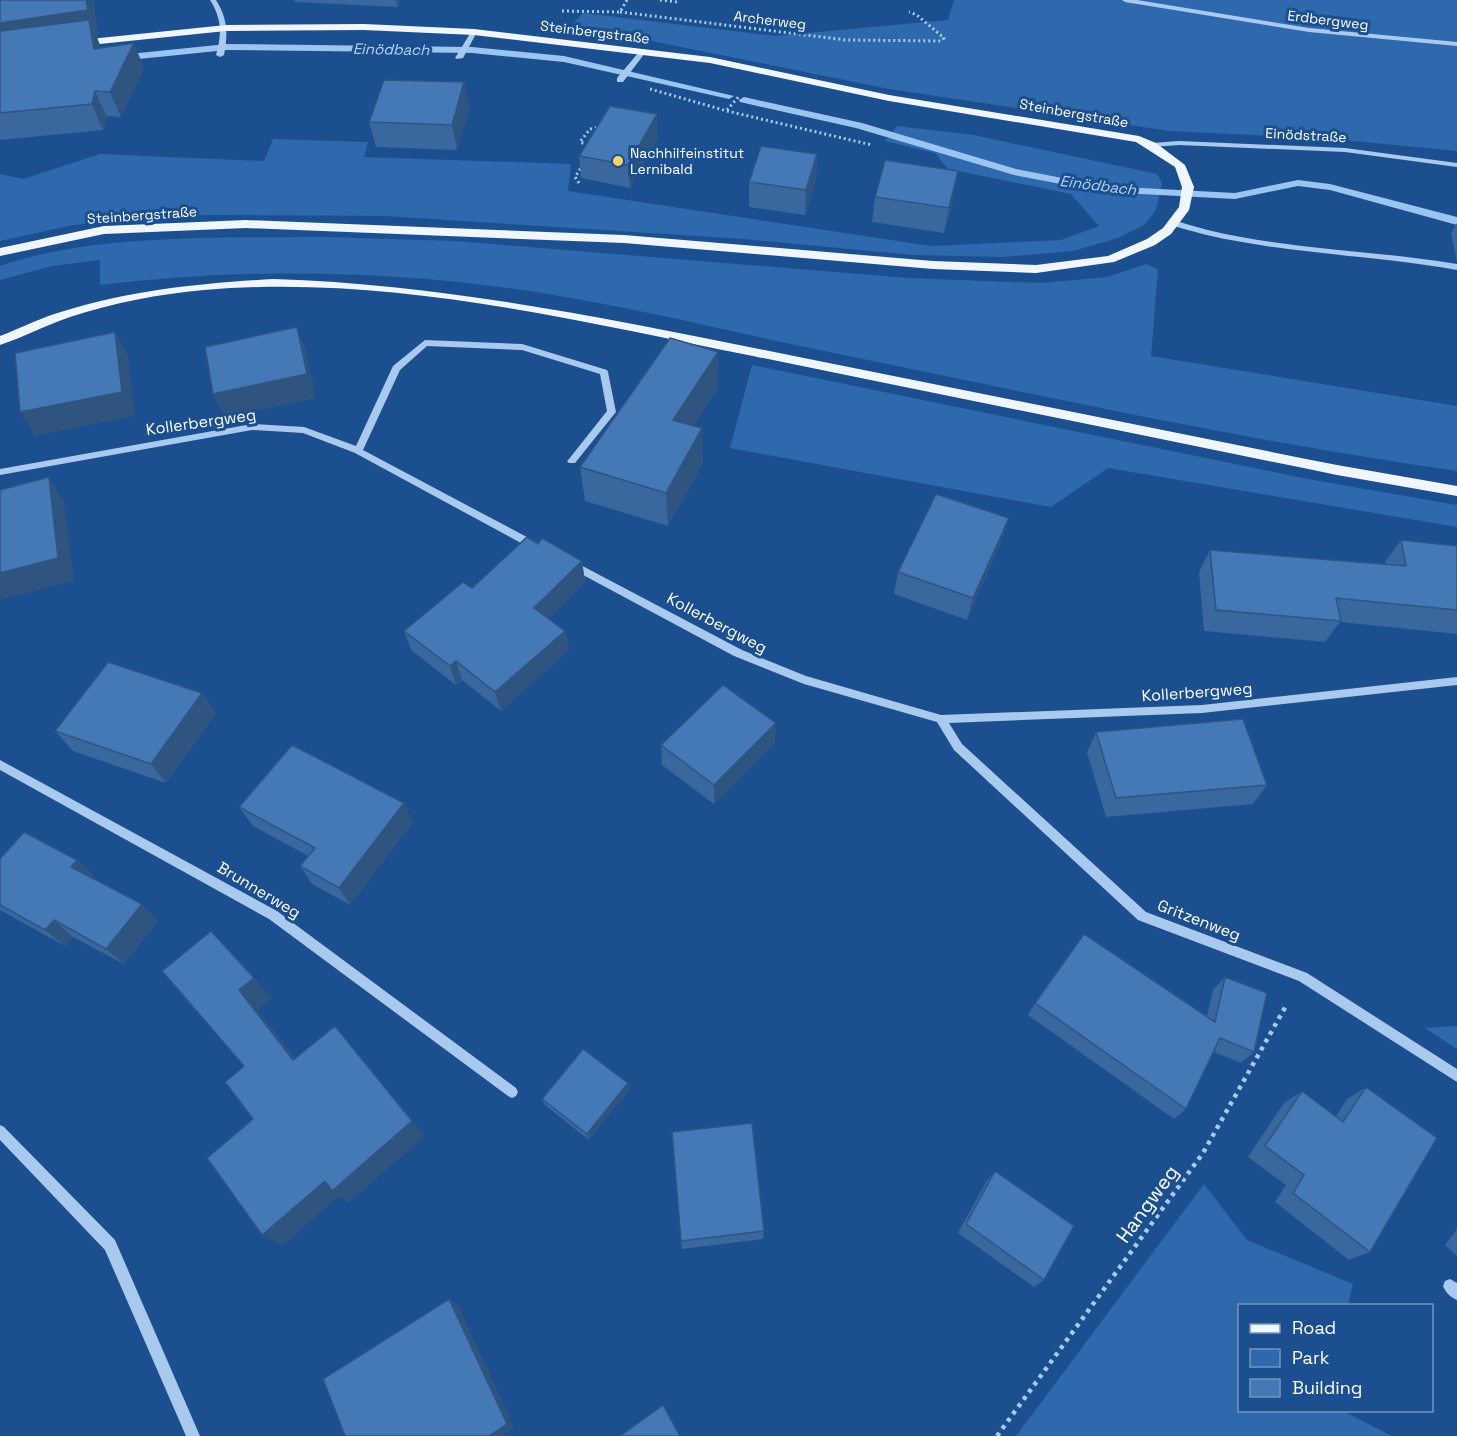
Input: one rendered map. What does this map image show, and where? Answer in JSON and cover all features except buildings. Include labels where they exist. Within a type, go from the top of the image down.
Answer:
[{"type":"main road","name":"Steinbergstraße","points":[[0,252],[104,230],[246,224],[624,239],[933,266],[1036,269],[1110,259],[1151,242],[1173,224],[1185,208],[1188,187],[1180,165],[1152,144],[1110,133],[889,98],[710,60],[474,32],[364,27],[226,28],[69,44]]},
{"type":"main road","points":[[0,341],[85,308],[148,293],[233,283],[321,285],[441,293],[555,312],[1337,470],[1457,491]]},
{"type":"street","points":[[213,0],[222,13],[226,28],[220,53]]},
{"type":"street","name":"Erdbergweg","points":[[1125,0],[1309,30],[1457,45]]},
{"type":"street","points":[[460,56],[474,32]]},
{"type":"street","points":[[621,79],[641,53]]},
{"type":"street","name":"Einödstraße","points":[[1152,144],[1179,143],[1345,150],[1457,165]]},
{"type":"street","points":[[1173,224],[1194,231],[1457,267]]},
{"type":"street","points":[[358,451],[396,368],[426,344],[522,347],[604,372],[612,412],[572,461]]},
{"type":"street","name":"Kollerbergweg","points":[[0,472],[252,428],[304,430],[358,451],[546,551]]},
{"type":"street","name":"Kollerbergweg","points":[[567,562],[641,599],[738,653],[804,680],[941,719],[1202,709],[1457,681]]},
{"type":"street","name":"Gritzenweg","points":[[941,719],[958,747],[1142,916],[1303,978],[1457,1076]]},
{"type":"street","name":"Brunnerweg","points":[[0,765],[273,915],[513,1092]]},
{"type":"street","points":[[0,1131],[111,1245],[193,1436]]},
{"type":"path","points":[[660,0],[678,2]]},
{"type":"path","name":"Archerweg","points":[[620,12],[846,40],[941,41],[944,38],[917,15],[909,12]]},
{"type":"path","points":[[586,154],[590,145],[580,142],[590,129],[600,127],[621,79]]},
{"type":"path","points":[[727,111],[732,105]]},
{"type":"path","points":[[579,183],[575,177],[584,162]]},
{"type":"path","name":"Hangweg","points":[[997,1436],[1203,1152],[1303,978]]},
{"type":"green space","points":[[954,0],[1457,0],[1457,151],[1333,139],[1169,131],[889,89],[572,25],[583,13],[775,36],[948,20]]},
{"type":"green space","points":[[897,126],[974,135],[1157,174],[1162,183],[1156,210],[1144,225],[1118,238],[1073,251],[1003,257],[913,255],[744,239],[384,216],[206,215],[73,225],[0,241],[0,174],[23,179],[100,154],[264,161],[273,139],[368,142],[364,157],[571,164],[568,191],[931,246],[1061,240],[1099,226],[1071,194],[948,169],[935,153],[885,141]]},
{"type":"green space","points":[[324,237],[456,241],[908,278],[1041,283],[1107,277],[1146,264],[1158,269],[1151,356],[1457,406],[1457,471],[1211,430],[677,319],[548,294],[492,286],[437,280],[324,274],[212,275],[100,285],[100,260],[52,266],[0,280],[0,266],[38,255],[77,248],[202,238]]},
{"type":"green space","points":[[752,365],[1308,479],[1457,505],[1457,527],[1108,468],[1051,507],[730,448]]},
{"type":"green space","points":[[1457,1026],[1457,1049],[1425,1028]]},
{"type":"green space","points":[[1204,1184],[1247,1240],[1353,1284],[1348,1304],[1238,1304],[1238,1412],[1345,1412],[1392,1436],[1016,1436]]},
{"type":"waterway","name":"Einödbach","points":[[119,58],[227,47],[472,50],[564,59],[729,96]]},
{"type":"waterway","name":"Einödbach","points":[[744,100],[858,125],[1014,172],[1103,189],[1235,196],[1298,183],[1330,187],[1457,221]]},
{"type":"place","name":"Nachhilfeinstitut Lernibald","points":[[618,161]]}]
